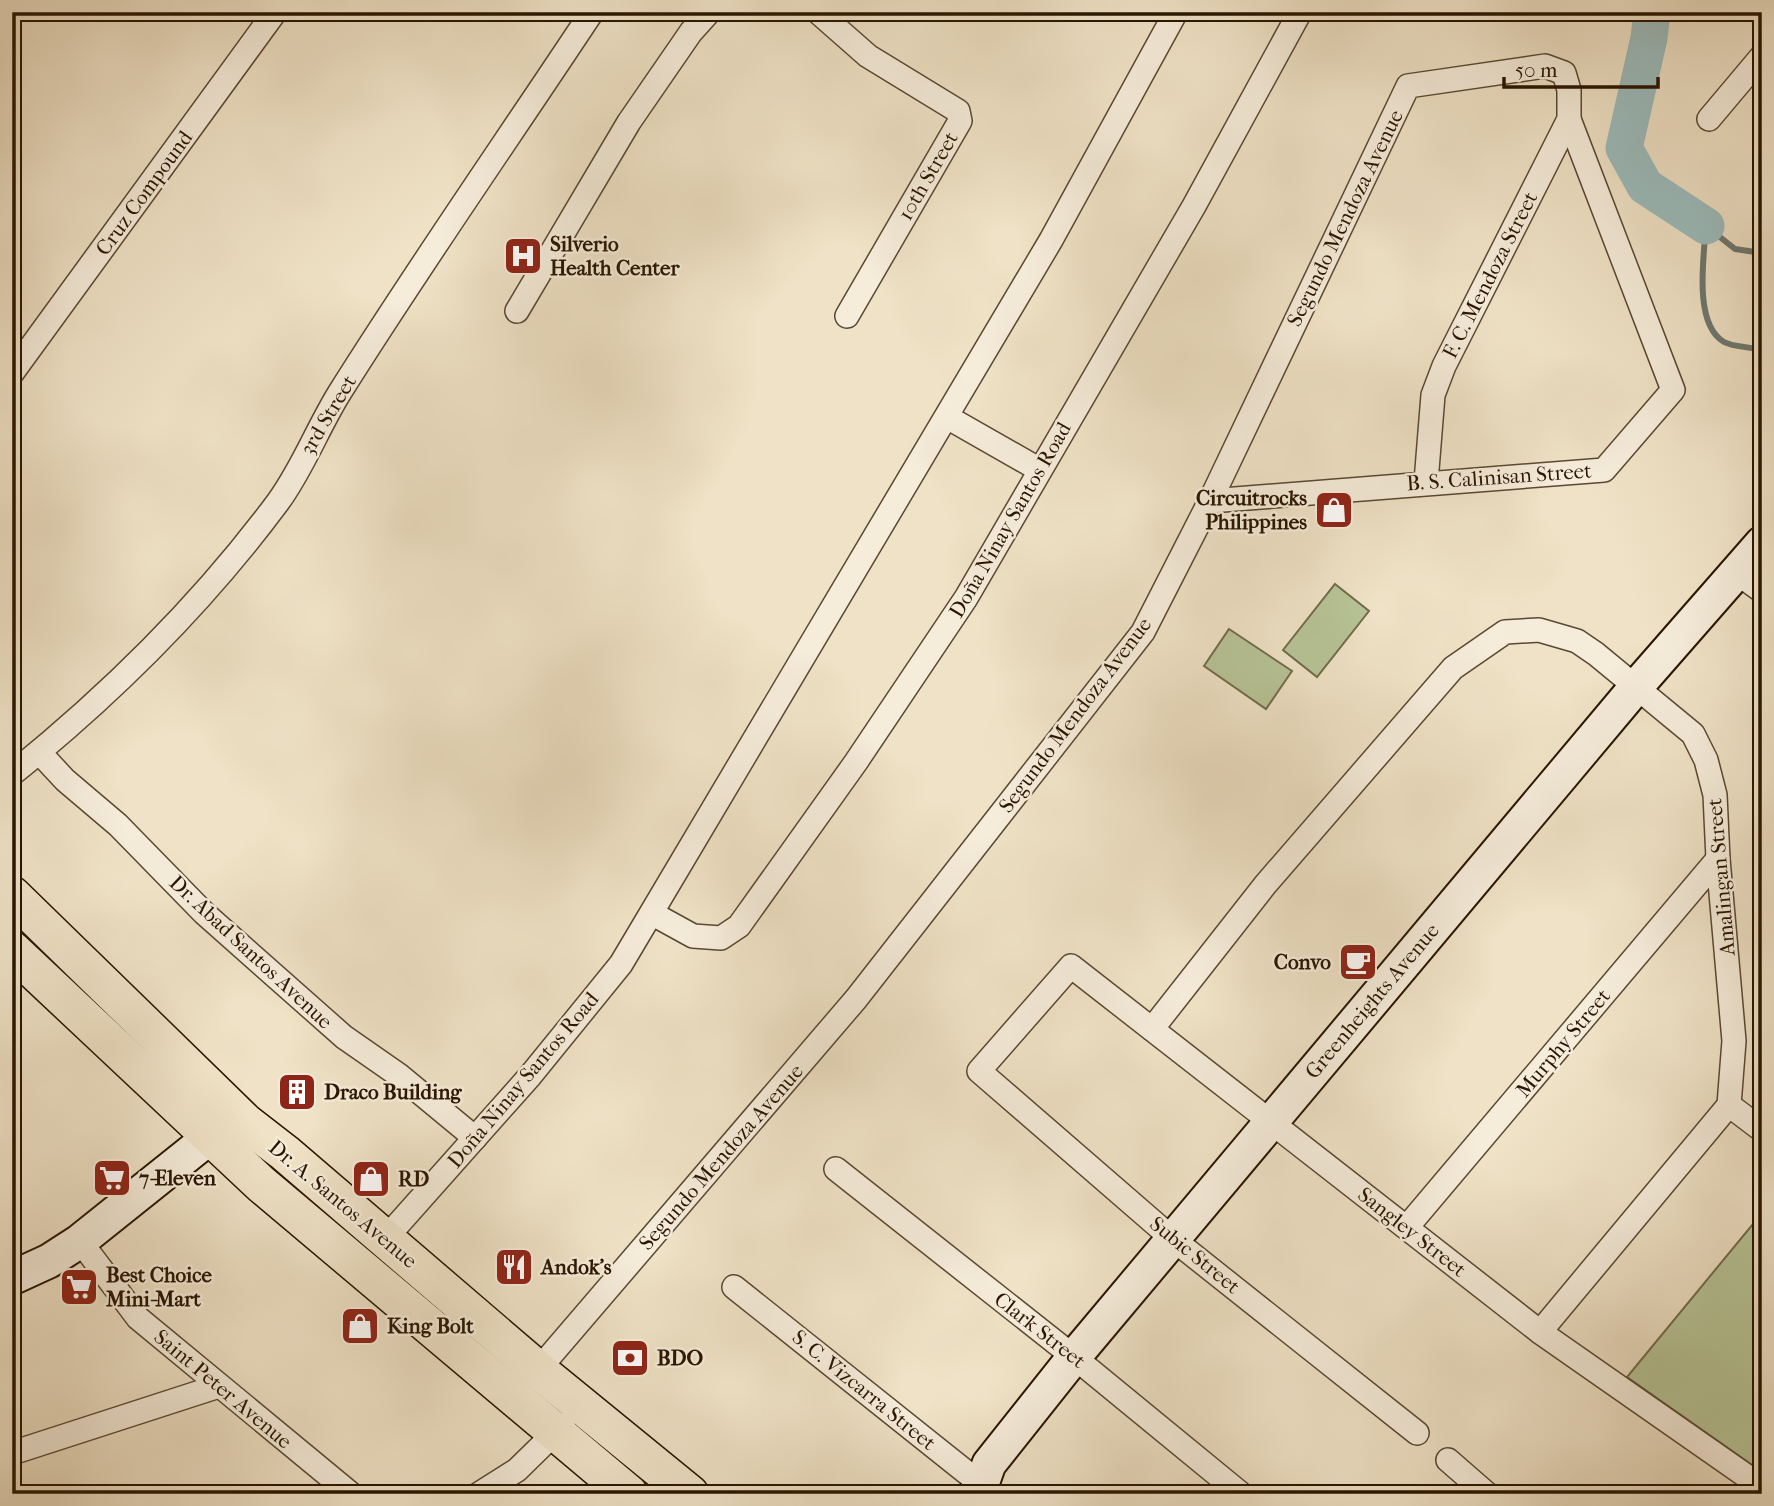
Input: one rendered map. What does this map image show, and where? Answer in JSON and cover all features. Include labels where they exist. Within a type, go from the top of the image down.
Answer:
[{"type":"main road","name":"Dr. A. Santos Avenue","points":[[12,895],[160,1037],[222,1125],[285,1153],[538,1370],[690,1494]]},
{"type":"main road","name":"Dr. A. Santos Avenue","points":[[12,950],[222,1125],[555,1434],[629,1494]]},
{"type":"street","name":"Cruz Compound","points":[[12,373],[275,12]]},
{"type":"street","name":"3rd Street","points":[[12,774],[125,674],[203,594],[279,500],[339,393],[592,12]]},
{"type":"street","points":[[517,311],[629,122],[691,32],[709,12]]},
{"type":"street","name":"10th Street","points":[[818,12],[868,55],[958,111],[961,116],[847,316]]},
{"type":"street","name":"Doña Ninay Santos Road","points":[[385,1239],[530,1076],[621,964],[1051,240],[1176,12]]},
{"type":"street","name":"Doña Ninay Santos Road","points":[[653,914],[693,936],[722,938],[739,926],[856,762],[966,597],[1194,206],[1300,12]]},
{"type":"street","points":[[1709,119],[1762,56]]},
{"type":"street","name":"Segundo Mendoza Avenue","points":[[538,1370],[856,999],[1143,632],[1209,501],[1408,86],[1545,66],[1564,74]]},
{"type":"street","name":"F. C. Mendoza Street","points":[[1426,482],[1433,395],[1444,366],[1569,119],[1569,90],[1564,74]]},
{"type":"street","name":"B. S. Calinisan Street","points":[[1209,501],[1604,470],[1673,390],[1569,119]]},
{"type":"street","points":[[947,417],[1040,470]]},
{"type":"street","name":"Greenheights Avenue","points":[[978,1484],[1074,1357],[1636,687],[1749,582],[1762,543]]},
{"type":"street","name":"Amalingan Street","points":[[1152,1029],[1265,885],[1453,668],[1505,632],[1539,630],[1577,641],[1693,734],[1706,760],[1715,795],[1734,1041],[1728,1104]]},
{"type":"street","name":"Dr. Abad Santos Avenue","points":[[39,752],[65,780],[118,825],[204,913],[344,1037],[400,1076],[475,1138]]},
{"type":"street","name":"Murphy Street","points":[[1407,1227],[1718,859]]},
{"type":"street","name":"Sangley Street","points":[[979,1071],[1071,966],[1539,1332],[1762,1487]]},
{"type":"street","name":"Subic Street","points":[[979,1071],[1174,1240],[1417,1433]]},
{"type":"street","points":[[1539,1332],[1728,1104],[1762,1130]]},
{"type":"street","points":[[12,1278],[49,1261],[80,1241],[222,1125]]},
{"type":"street","name":"Clark Street","points":[[836,1169],[1074,1357],[1241,1494]]},
{"type":"street","name":"Saint Peter Avenue","points":[[80,1241],[138,1318],[351,1494]]},
{"type":"street","name":"S. C. Vizcarra Street","points":[[734,1287],[978,1484]]},
{"type":"street","points":[[12,1453],[219,1386]]},
{"type":"street","points":[[479,1494],[517,1469],[555,1434],[582,1404]]},
{"type":"street","points":[[1448,1461],[1487,1494]]},
{"type":"green space","points":[[1335,584],[1369,611],[1317,677],[1283,650]]},
{"type":"green space","points":[[1229,629],[1292,671],[1266,709],[1204,666]]},
{"type":"green space","points":[[1762,1213],[1762,1472],[1627,1377]]},
{"type":"waterway","points":[[1652,12],[1649,38],[1624,148],[1645,186],[1706,226]]},
{"type":"waterway","points":[[1706,226],[1703,288],[1708,320],[1714,333],[1724,342],[1762,350]]},
{"type":"waterway","points":[[1706,226],[1735,249],[1762,253]]},
{"type":"place","name":"Silverio Health Center","points":[[523,256]]},
{"type":"place","name":"Circuitrocks Philippines","points":[[1334,510]]},
{"type":"place","name":"Convo","points":[[1358,962]]},
{"type":"place","name":"Draco Building","points":[[297,1092]]},
{"type":"place","name":"7-Eleven","points":[[112,1178]]},
{"type":"place","name":"RD","points":[[371,1179]]},
{"type":"place","name":"Andok's","points":[[514,1267]]},
{"type":"place","name":"Best Choice Mini-Mart","points":[[79,1287]]},
{"type":"place","name":"King Bolt","points":[[360,1326]]},
{"type":"place","name":"BDO","points":[[630,1358]]}]
